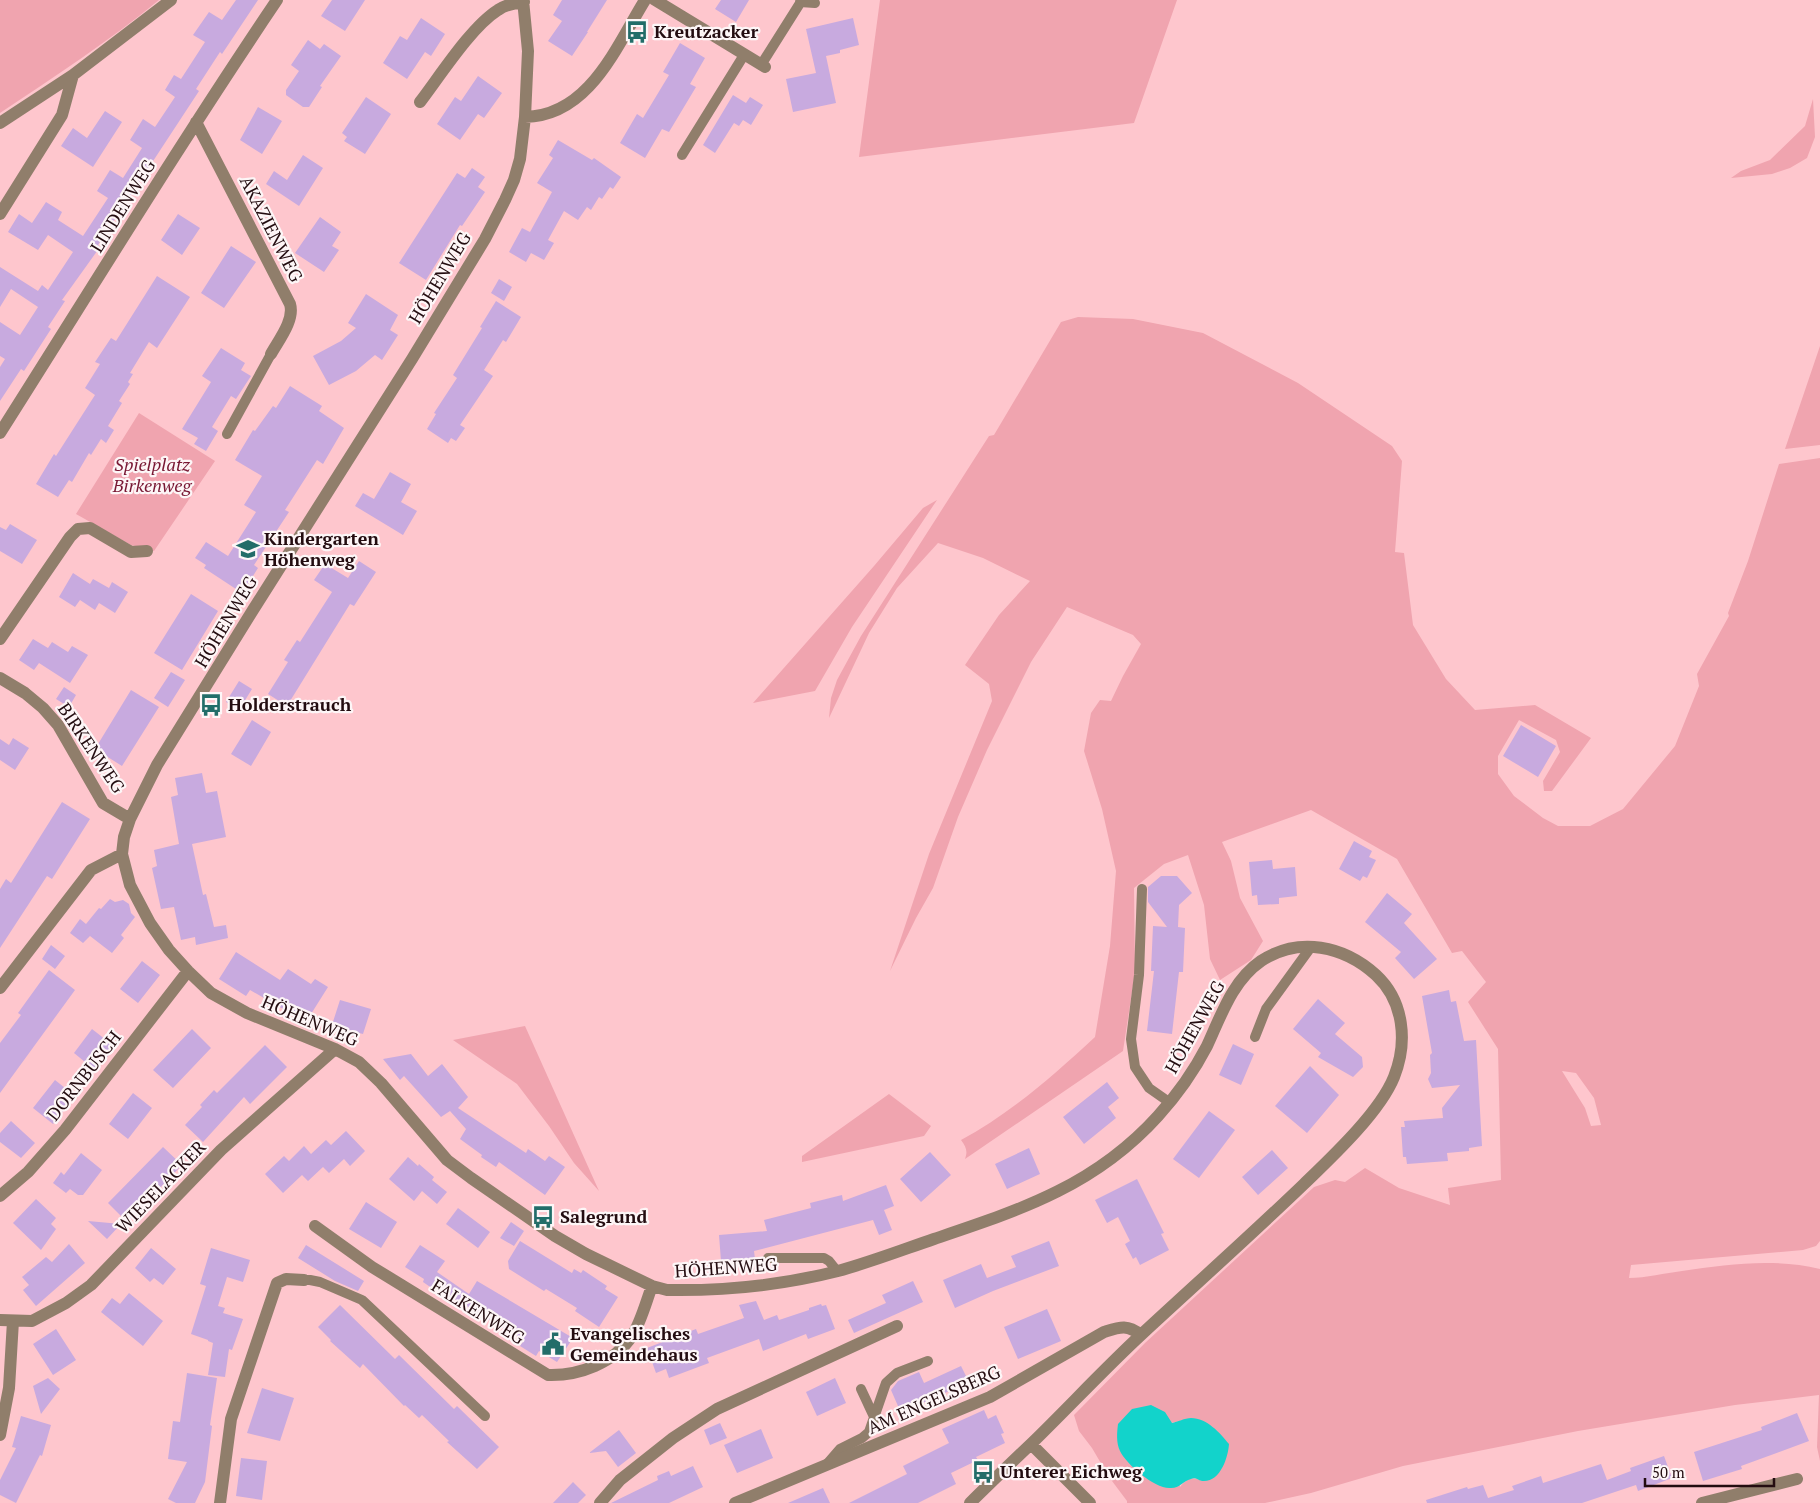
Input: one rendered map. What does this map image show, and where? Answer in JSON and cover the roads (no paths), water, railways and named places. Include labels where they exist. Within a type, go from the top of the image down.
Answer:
[{"type":"street","points":[[0,123],[73,75],[171,0]]},
{"type":"street","name":"LINDENWEG","points":[[0,433],[131,228],[196,122],[277,0]]},
{"type":"street","points":[[525,117],[548,114],[566,106],[582,94],[603,70],[645,0]]},
{"type":"street","points":[[655,0],[763,66]]},
{"type":"street","points":[[420,102],[485,20],[500,9],[524,1]]},
{"type":"street","name":"HÖHENWEG","points":[[524,1],[528,51],[525,117],[520,159],[514,180],[485,238],[412,359],[252,610],[157,765],[130,819],[124,837],[122,854],[125,871],[138,902],[169,950],[210,993],[247,1013],[336,1049],[359,1062],[373,1075],[447,1160],[471,1178],[555,1236],[586,1254],[652,1286],[667,1290],[770,1284],[837,1271],[1005,1215],[1057,1193],[1108,1163],[1157,1117],[1184,1085],[1236,986],[1251,969],[1264,959],[1276,954],[1311,947],[1328,948],[1355,960],[1382,982],[1393,998],[1399,1013],[1402,1031],[1400,1055],[1395,1076],[1384,1096],[1357,1130],[1327,1162],[1237,1248],[1140,1335],[970,1503]]},
{"type":"street","points":[[0,214],[62,115],[73,75]]},
{"type":"street","name":"AKAZIENWEG","points":[[196,122],[290,304],[292,312],[289,320],[271,354]]},
{"type":"street","points":[[0,638],[54,559],[78,529],[90,528],[131,552],[147,551]]},
{"type":"street","name":"BIRKENWEG","points":[[0,678],[25,693],[58,725],[103,803],[130,819]]},
{"type":"street","points":[[0,988],[92,870],[122,854]]},
{"type":"street","name":"DORNBUSCH","points":[[0,1196],[28,1172],[65,1130],[188,971]]},
{"type":"street","name":"WIESELACKER","points":[[0,1320],[32,1321],[66,1303],[91,1285],[221,1150],[336,1049]]},
{"type":"street","name":"FALKENWEG","points":[[315,1226],[372,1267],[548,1375],[580,1372],[603,1362],[616,1353],[633,1335],[652,1286]]},
{"type":"street","points":[[220,1503],[231,1419],[277,1283],[283,1280],[304,1280]]},
{"type":"street","points":[[0,1435],[9,1388],[13,1321]]},
{"type":"street","points":[[600,1503],[620,1480],[673,1438],[717,1409],[897,1326]]},
{"type":"street","name":"AM ENGELSBERG","points":[[734,1503],[990,1398],[1104,1332],[1129,1327],[1140,1335]]},
{"type":"street","points":[[1031,1444],[1090,1503]]},
{"type":"street","points":[[1702,1503],[1797,1479]]},
{"type":"lane","points":[[763,66],[801,1],[816,3]]},
{"type":"lane","points":[[682,155],[744,55]]},
{"type":"lane","points":[[227,434],[271,354]]},
{"type":"lane","points":[[1142,889],[1139,975],[1131,1040],[1135,1067],[1149,1088],[1169,1102]]},
{"type":"lane","points":[[1255,1037],[1266,1009],[1311,947]]},
{"type":"lane","points":[[768,1258],[824,1258],[837,1271]]},
{"type":"lane","points":[[304,1280],[320,1282],[362,1300],[485,1416]]},
{"type":"lane","points":[[827,1465],[840,1449],[862,1438],[869,1432],[886,1383],[897,1372],[928,1361]]},
{"type":"lane","points":[[861,1389],[875,1418]]},
{"type":"water","points":[[1151,1405],[1165,1412],[1172,1423],[1189,1418],[1208,1423],[1229,1444],[1225,1462],[1214,1478],[1202,1481],[1193,1478],[1177,1487],[1165,1488],[1150,1481],[1128,1463],[1119,1448],[1117,1438],[1118,1424],[1132,1409]]},
{"type":"place","name":"Kreutzacker","points":[[637,32]]},
{"type":"place","name":"Kindergarten Höhenweg","points":[[248,549]]},
{"type":"place","name":"Holderstrauch","points":[[211,705]]},
{"type":"place","name":"Salegrund","points":[[543,1217]]},
{"type":"place","name":"Evangelisches Gemeindehaus","points":[[553,1344]]},
{"type":"place","name":"Unterer Eichweg","points":[[983,1472]]},
{"type":"park label","name":"Spielplatz Birkenweg","points":[[152,475]]}]
